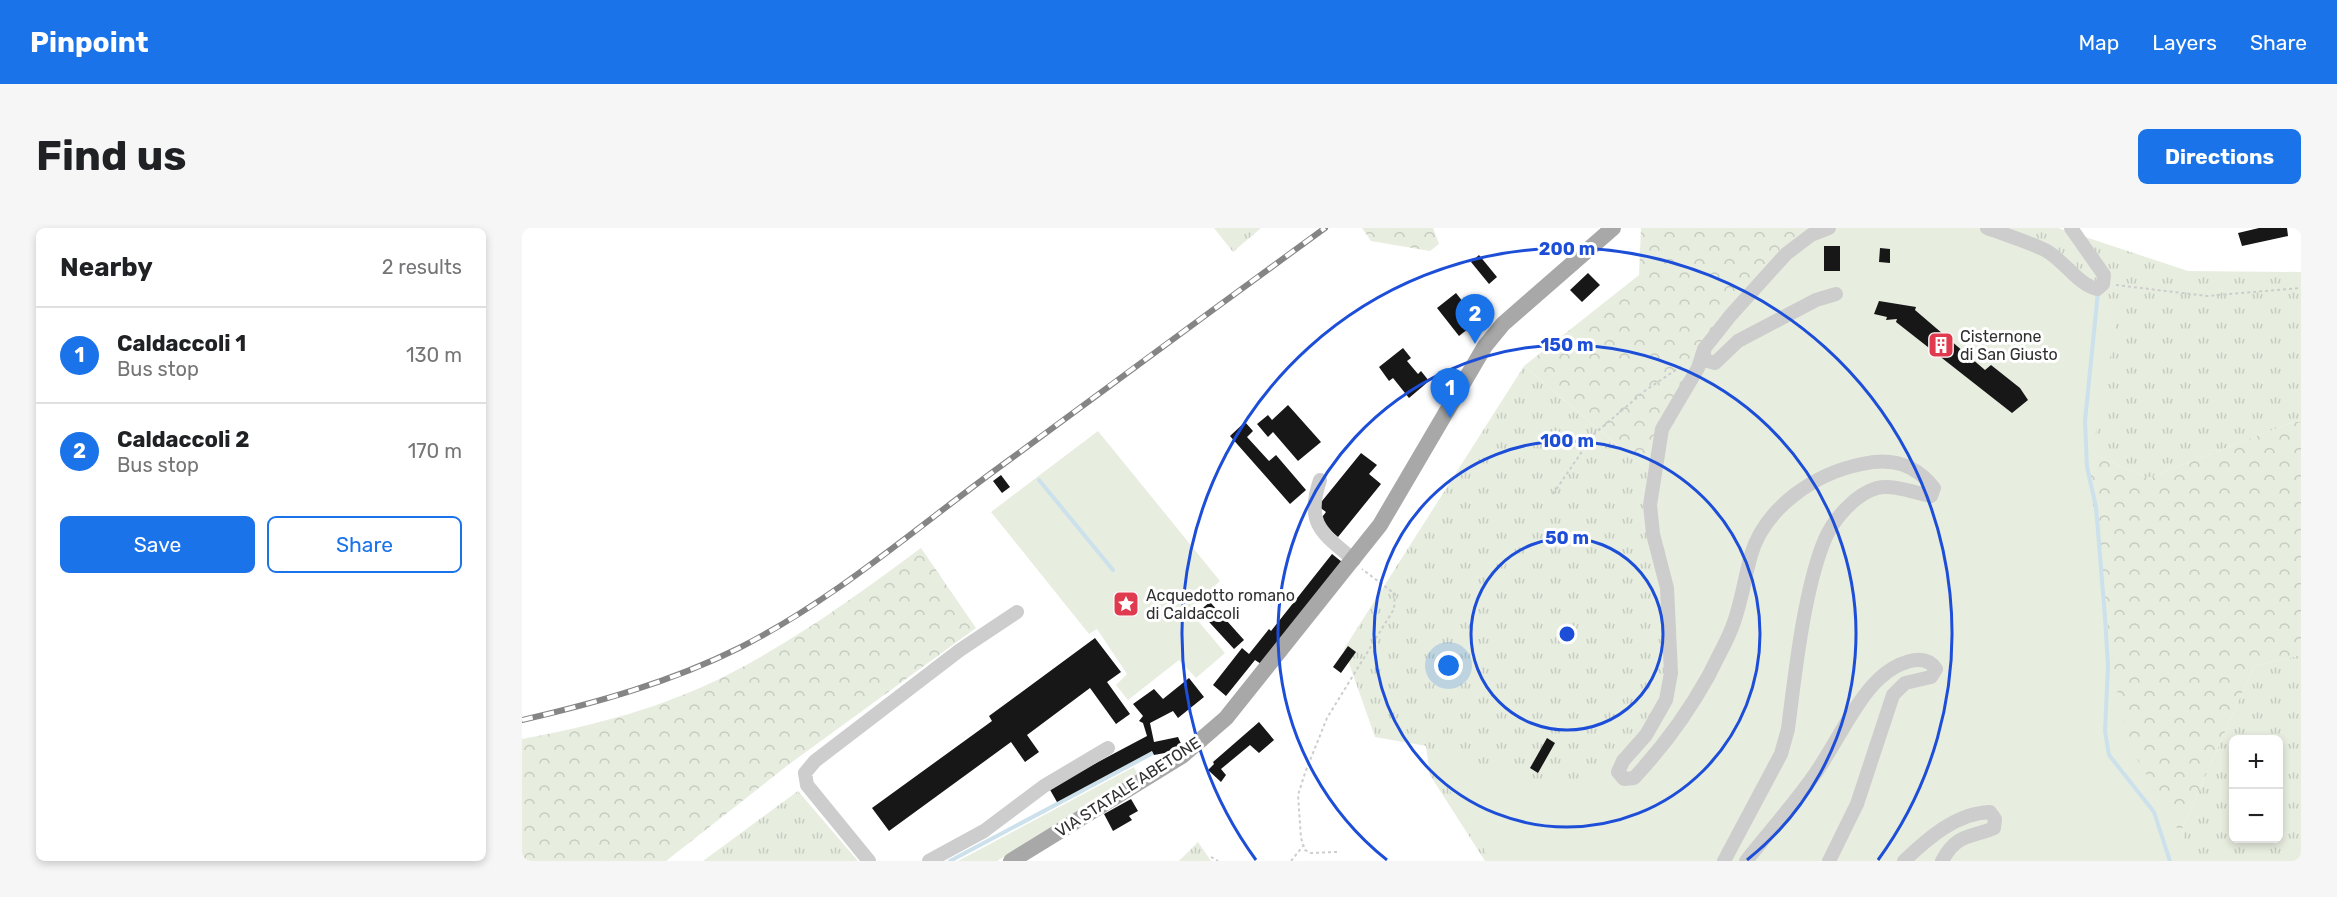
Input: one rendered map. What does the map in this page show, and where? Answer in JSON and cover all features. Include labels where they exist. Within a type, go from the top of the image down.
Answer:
[{"type":"main road","name":"VIA STATALE ABETONE","points":[[1011,861],[1182,756],[1208,735],[1235,708],[1353,561],[1400,494],[1485,346],[1503,324],[1613,228]]},
{"type":"lane","points":[[1724,861],[1781,754],[1788,729],[1815,571],[1826,537],[1855,500],[1877,488],[1893,488],[1931,496],[1934,488],[1922,472],[1903,464],[1876,461],[1844,467],[1815,479],[1785,504],[1767,525],[1752,553],[1731,630],[1684,717],[1634,778],[1624,779],[1618,772],[1623,761],[1646,735],[1666,700],[1671,673],[1667,588],[1653,534],[1652,481],[1662,429],[1698,368],[1704,349],[1730,316],[1786,254],[1811,235],[1829,228]]},
{"type":"lane","points":[[1987,228],[2046,251],[2074,272],[2086,286],[2097,289],[2103,284],[2103,275],[2071,228]]},
{"type":"lane","points":[[1704,349],[1704,360],[1715,363],[1738,341],[1816,300],[1836,294]]},
{"type":"lane","points":[[1320,480],[1313,507],[1313,517],[1326,537],[1353,561]]},
{"type":"lane","points":[[869,861],[807,785],[806,772],[815,761],[960,650],[1017,612]]},
{"type":"lane","points":[[1746,861],[1815,774],[1880,678],[1905,662],[1920,659],[1932,662],[1936,669],[1931,677],[1905,683],[1893,695],[1857,804],[1829,861]]},
{"type":"lane","points":[[929,861],[984,831],[1044,786],[1108,748]]},
{"type":"lane","points":[[1904,861],[1931,835],[1977,812],[1990,812],[1995,819],[1994,828],[1983,833],[1971,834],[1959,841],[1942,861]]},
{"type":"path","points":[[2103,284],[2207,296],[2301,288]]},
{"type":"path","points":[[1553,494],[1594,434],[1646,390],[1704,349]]},
{"type":"path","points":[[1337,852],[1311,853],[1303,846],[1298,795],[1327,718],[1362,664],[1394,609],[1396,600],[1390,587],[1353,561]]},
{"type":"path","points":[[1291,861],[1303,846]]},
{"type":"path","points":[[1211,857],[1218,861]]},
{"type":"green space","points":[[1214,228],[1261,228],[1233,252]]},
{"type":"green space","points":[[1362,228],[1433,228],[1439,244],[1430,251],[1371,241]]},
{"type":"green space","points":[[1641,228],[1809,228],[1844,332],[1968,400],[2148,478],[2293,422],[2301,422],[2301,655],[2254,666],[2182,829],[2187,861],[1720,532],[1524,366],[1639,275]]},
{"type":"green space","points":[[1809,228],[2058,228],[2188,271],[2301,272],[2301,422],[2293,422],[2148,478],[1968,400],[1844,331]]},
{"type":"green space","points":[[1834,228],[1978,228],[2017,242],[2053,261],[2119,309],[2090,464],[2095,533],[2108,627],[2120,708],[2136,757],[2196,861],[1491,861],[1439,772],[1434,746],[1512,776],[1563,782],[1606,772],[1623,747],[1649,717],[1664,684],[1670,622],[1676,590],[1658,526],[1657,486],[1665,446],[1678,411],[1692,384],[1705,369],[1714,339],[1801,245]]},
{"type":"green space","points":[[1524,366],[1720,532],[1999,861],[1485,861],[1430,775],[1426,746],[1375,737],[1344,649]]},
{"type":"green space","points":[[1098,431],[1220,581],[1189,610],[1225,653],[1196,678],[1179,660],[1128,700],[1116,685],[1127,674],[1097,629],[1089,634],[991,512]]},
{"type":"green space","points":[[921,548],[976,628],[788,765],[666,861],[522,861],[522,739],[629,714],[706,685],[805,630]]},
{"type":"green space","points":[[2301,655],[2301,861],[2187,861],[2182,829],[2254,666]]},
{"type":"green space","points":[[1134,767],[1138,775],[997,861],[958,861]]},
{"type":"green space","points":[[798,791],[858,861],[703,861]]},
{"type":"green space","points":[[1198,842],[1211,861],[1179,861]]},
{"type":"building","points":[[2259,228],[2287,228],[2288,236],[2242,246],[2238,233]]},
{"type":"building","points":[[1824,246],[1840,246],[1840,271],[1824,271]]},
{"type":"building","points":[[1880,248],[1890,249],[1890,263],[1879,262]]},
{"type":"building","points":[[1479,255],[1497,277],[1489,284],[1471,262]]},
{"type":"building","points":[[1588,273],[1600,285],[1582,302],[1570,290]]},
{"type":"building","points":[[1456,293],[1478,321],[1459,336],[1437,308]]},
{"type":"building","name":"Cisternone di San Giusto","points":[[1879,301],[1916,307],[1915,310],[1985,370],[1991,365],[2020,388],[2028,400],[2012,413],[1896,322],[1897,319],[1886,320],[1887,317],[1874,314]]},
{"type":"building","points":[[1403,348],[1411,358],[1407,361],[1418,374],[1421,371],[1429,381],[1409,398],[1393,378],[1389,381],[1379,367]]},
{"type":"building","points":[[1288,405],[1321,442],[1298,461],[1273,432],[1268,437],[1257,424],[1268,415],[1272,420]]},
{"type":"building","points":[[1245,422],[1253,431],[1247,437],[1269,461],[1276,455],[1306,490],[1290,504],[1230,436]]},
{"type":"building","points":[[1361,453],[1377,465],[1369,474],[1381,484],[1338,537],[1319,521],[1326,512],[1318,506]]},
{"type":"building","points":[[1001,475],[1010,487],[1002,493],[993,481]]},
{"type":"building","points":[[1332,554],[1342,562],[1261,664],[1255,660],[1226,696],[1213,685],[1242,648],[1249,654],[1269,629],[1271,631]]},
{"type":"building","points":[[1210,602],[1244,640],[1234,649],[1199,611]]},
{"type":"building","points":[[1095,638],[1121,672],[1107,682],[1130,714],[1116,724],[1090,688],[1027,735],[1039,752],[1025,762],[1011,742],[889,831],[872,808],[992,721],[989,716]]},
{"type":"building","points":[[1348,646],[1356,652],[1341,673],[1333,667]]},
{"type":"building","points":[[1189,678],[1204,697],[1178,718],[1173,711],[1150,723],[1154,742],[1178,737],[1182,746],[1176,751],[1154,755],[1152,751],[1057,802],[1049,788],[1147,736],[1143,723],[1139,721],[1143,716],[1133,704],[1154,689],[1163,699]]},
{"type":"building","points":[[1259,722],[1274,740],[1259,753],[1250,745],[1221,769],[1226,775],[1221,782],[1208,770],[1214,764],[1213,762]]},
{"type":"building","points":[[1547,738],[1555,743],[1538,773],[1530,768]]},
{"type":"building","points":[[1131,799],[1138,811],[1129,816],[1132,820],[1113,831],[1104,814]]},
{"type":"waterway","points":[[2098,292],[2085,421],[2087,467],[2096,507],[2105,617],[2108,666],[2105,731],[2109,755],[2154,812],[2170,861]]},
{"type":"waterway","points":[[1039,480],[1113,570]]},
{"type":"waterway","points":[[950,861],[1151,754]]},
{"type":"railway","points":[[522,720],[605,699],[660,681],[713,660],[775,629],[876,561],[1005,463],[1325,228]]},
{"type":"place","name":"Caldaccoli 2","points":[[1475,344]]},
{"type":"place","name":"Cisternone di San Giusto","points":[[1941,345]]},
{"type":"place","name":"Caldaccoli 1","points":[[1450,418]]},
{"type":"place","name":"Acquedotto romano di Caldaccoli","points":[[1126,604]]}]
